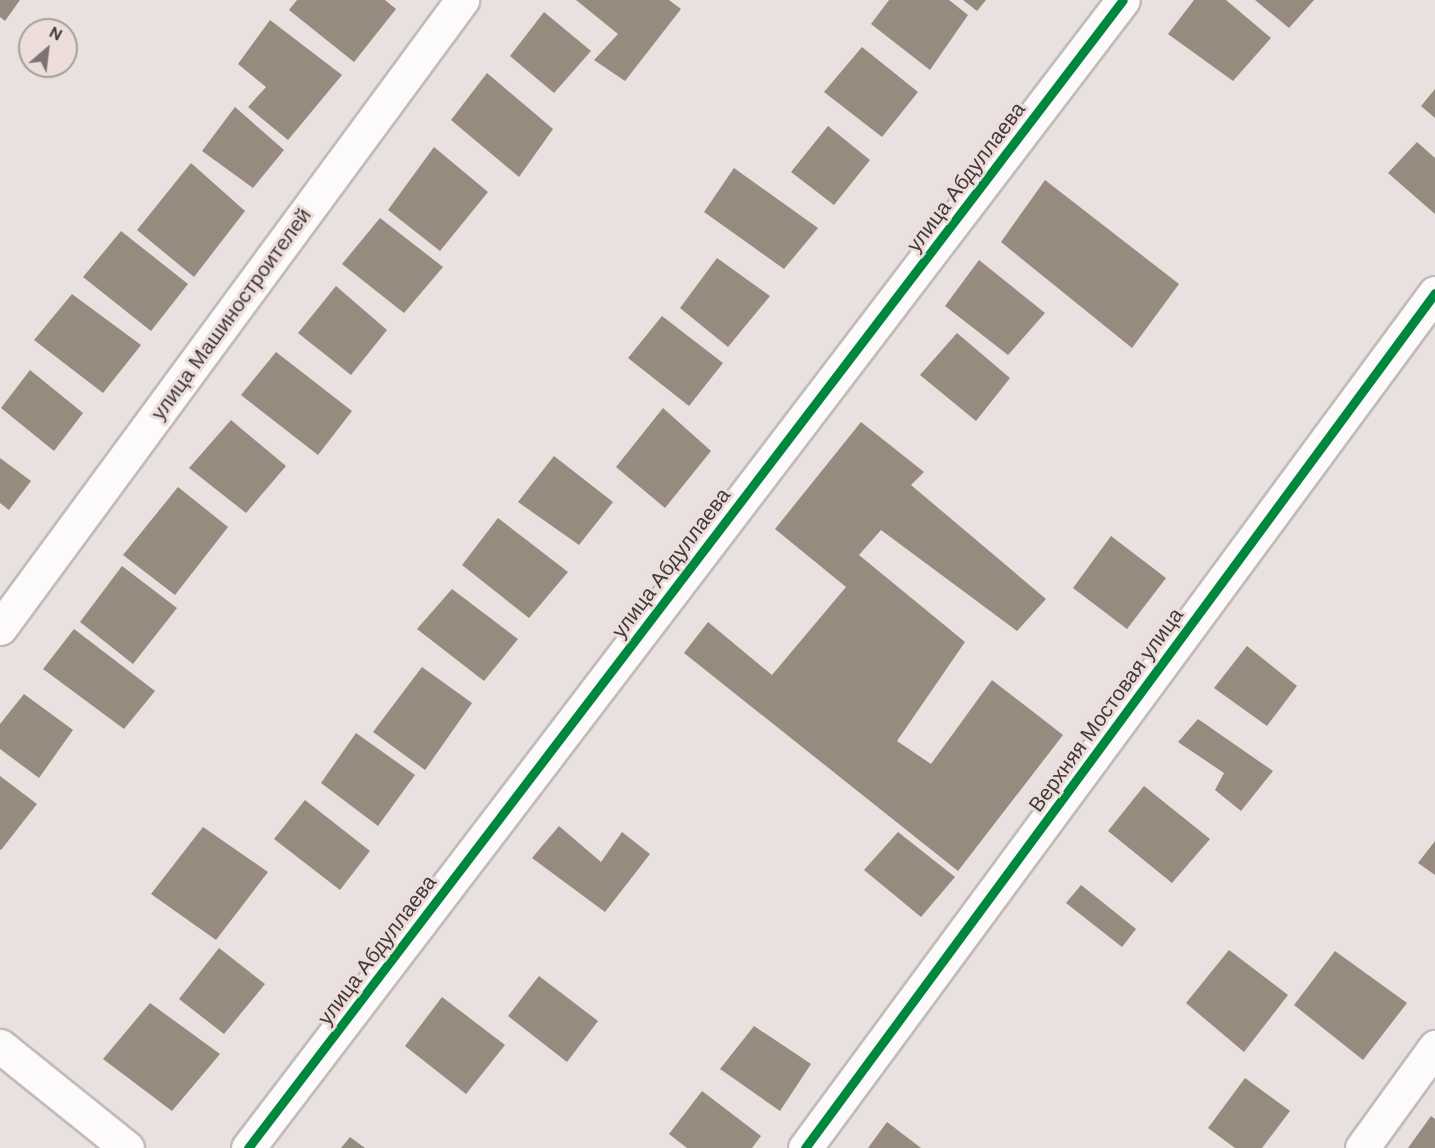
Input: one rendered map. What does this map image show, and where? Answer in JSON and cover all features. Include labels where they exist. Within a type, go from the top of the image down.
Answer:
[{"type":"street","name":"улица Машиностроителей","points":[[0,628],[462,0]]},
{"type":"street","name":"улица Абдуллаева","points":[[248,1148],[1123,0]]},
{"type":"street","name":"Верхняя Мостовая улица","points":[[805,1148],[1435,293]]},
{"type":"street","points":[[0,1046],[127,1148]]},
{"type":"street","points":[[1362,1148],[1435,1047]]},
{"type":"building","points":[[0,0],[20,0],[5,21],[0,17]]},
{"type":"building","points":[[297,0],[385,0],[396,9],[354,62],[289,10]]},
{"type":"building","points":[[576,0],[669,0],[681,9],[625,81],[594,60],[618,34]]},
{"type":"building","points":[[889,0],[949,0],[968,15],[930,70],[871,24]]},
{"type":"building","points":[[963,0],[986,0],[977,11]]},
{"type":"building","points":[[1194,0],[1226,0],[1271,38],[1233,81],[1168,34]]},
{"type":"building","points":[[1255,0],[1314,0],[1289,28]]},
{"type":"building","points":[[544,12],[591,51],[554,93],[510,56]]},
{"type":"building","points":[[270,20],[342,75],[288,140],[248,107],[266,87],[238,64]]},
{"type":"building","points":[[862,47],[918,92],[882,137],[824,92]]},
{"type":"building","points":[[487,73],[553,129],[519,177],[451,120]]},
{"type":"building","points":[[1435,89],[1435,118],[1421,106]]},
{"type":"building","points":[[235,107],[284,150],[253,188],[202,151]]},
{"type":"building","points":[[828,126],[870,160],[834,205],[791,172]]},
{"type":"building","points":[[1417,142],[1435,158],[1435,214],[1388,173]]},
{"type":"building","points":[[434,147],[488,192],[440,251],[388,210]]},
{"type":"building","points":[[191,163],[245,211],[194,277],[137,230]]},
{"type":"building","points":[[734,168],[818,228],[784,269],[704,212]]},
{"type":"building","points":[[1045,180],[1179,284],[1132,348],[1001,242]]},
{"type":"building","points":[[380,218],[443,267],[404,313],[342,264]]},
{"type":"building","points":[[121,231],[188,284],[151,331],[83,277]]},
{"type":"building","points":[[717,258],[770,296],[728,347],[680,308]]},
{"type":"building","points":[[979,260],[1045,313],[1008,355],[945,306]]},
{"type":"building","points":[[336,286],[387,330],[351,375],[298,333]]},
{"type":"building","points":[[72,294],[141,345],[103,393],[34,340]]},
{"type":"building","points":[[662,316],[723,363],[689,406],[628,358]]},
{"type":"building","points":[[957,333],[1010,378],[976,421],[920,375]]},
{"type":"building","points":[[276,352],[352,411],[318,455],[241,395]]},
{"type":"building","points":[[30,370],[83,413],[54,451],[1,408]]},
{"type":"building","points":[[663,408],[711,451],[665,508],[616,467]]},
{"type":"building","points":[[231,420],[286,466],[246,513],[189,468]]},
{"type":"building","points":[[861,422],[924,472],[911,485],[1046,599],[1017,631],[881,530],[859,555],[965,642],[897,741],[931,764],[992,680],[1063,735],[958,871],[684,653],[708,622],[772,675],[846,587],[775,529]]},
{"type":"building","points":[[554,456],[613,502],[579,545],[518,502]]},
{"type":"building","points":[[0,458],[31,481],[9,510],[0,503]]},
{"type":"building","points":[[178,487],[228,527],[175,595],[123,555]]},
{"type":"building","points":[[498,518],[568,572],[529,618],[462,565]]},
{"type":"building","points":[[1111,536],[1166,578],[1127,629],[1073,588]]},
{"type":"building","points":[[122,566],[177,608],[133,664],[80,622]]},
{"type":"building","points":[[452,589],[518,639],[484,681],[417,629]]},
{"type":"building","points":[[74,629],[155,691],[124,729],[43,669]]},
{"type":"building","points":[[1247,646],[1297,686],[1267,726],[1214,688]]},
{"type":"building","points":[[422,667],[472,703],[425,770],[373,732]]},
{"type":"building","points":[[24,694],[73,730],[39,778],[0,749],[0,724]]},
{"type":"building","points":[[1198,719],[1273,771],[1241,811],[1215,790],[1224,773],[1178,742]]},
{"type":"building","points":[[356,733],[415,775],[378,826],[321,783]]},
{"type":"building","points":[[0,776],[37,804],[1,850],[0,849]]},
{"type":"building","points":[[1144,786],[1210,839],[1172,883],[1108,831]]},
{"type":"building","points":[[305,800],[370,851],[340,890],[274,839]]},
{"type":"building","points":[[559,826],[601,862],[622,832],[650,854],[605,912],[532,858]]},
{"type":"building","points":[[203,827],[268,872],[216,940],[151,894]]},
{"type":"building","points":[[898,832],[955,877],[921,917],[864,870]]},
{"type":"building","points":[[1435,841],[1435,875],[1418,863]]},
{"type":"building","points":[[1081,885],[1136,929],[1122,947],[1066,903]]},
{"type":"building","points":[[219,948],[265,984],[224,1034],[179,999]]},
{"type":"building","points":[[1229,950],[1288,995],[1244,1052],[1186,1003]]},
{"type":"building","points":[[1335,951],[1407,1003],[1363,1060],[1294,1005]]},
{"type":"building","points":[[539,976],[598,1021],[567,1062],[508,1016]]},
{"type":"building","points":[[442,997],[505,1045],[466,1094],[405,1046]]},
{"type":"building","points":[[150,1003],[220,1054],[172,1111],[103,1059]]},
{"type":"building","points":[[754,1026],[811,1064],[780,1111],[720,1069]]},
{"type":"building","points":[[1245,1078],[1290,1111],[1262,1148],[1235,1148],[1208,1128]]},
{"type":"building","points":[[702,1091],[761,1136],[752,1148],[687,1148],[669,1134]]},
{"type":"building","points":[[1431,1116],[1435,1119],[1435,1148],[1408,1148]]},
{"type":"building","points":[[887,1122],[921,1148],[868,1148]]},
{"type":"building","points":[[350,1137],[365,1148],[341,1148]]},
{"type":"cycle path","points":[[248,1148],[1123,0]]},
{"type":"cycle path","points":[[805,1148],[1435,293]]}]
